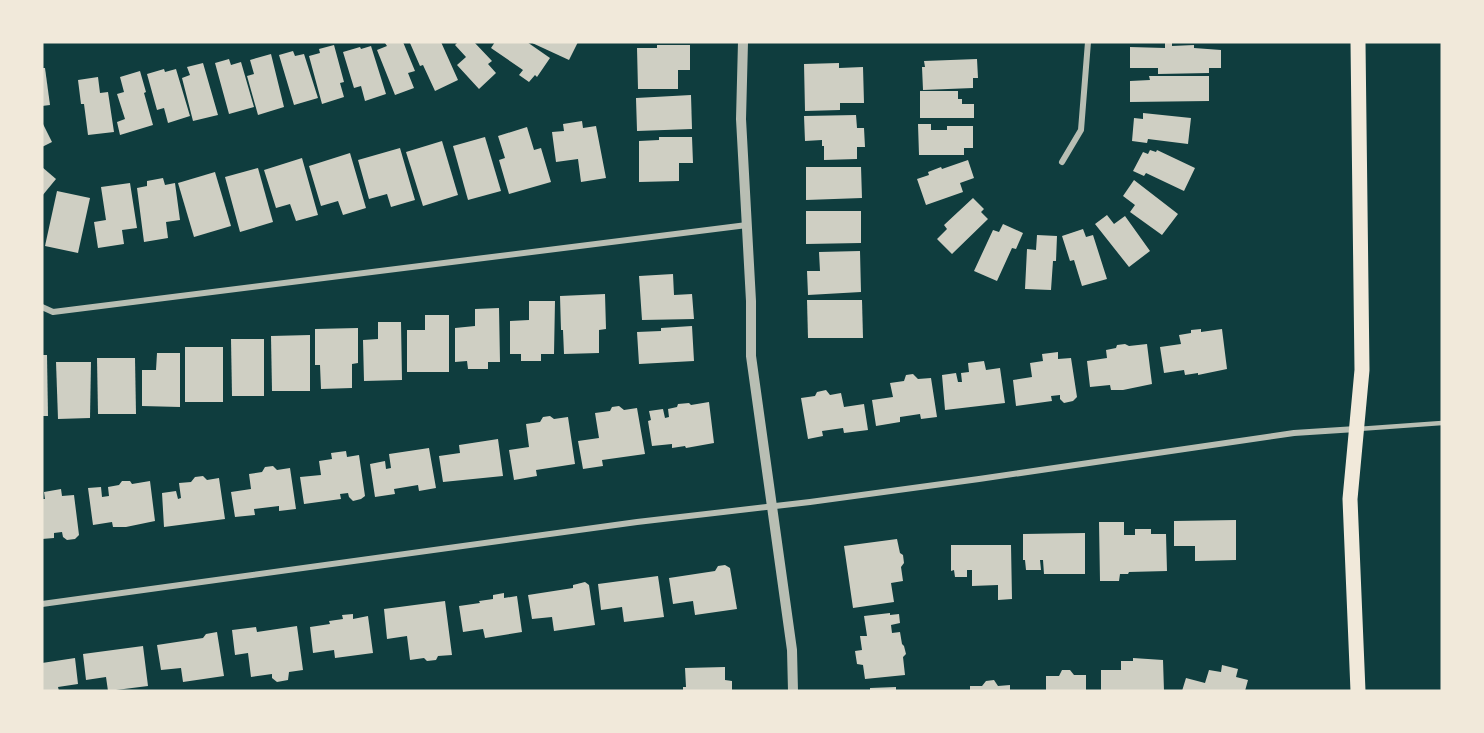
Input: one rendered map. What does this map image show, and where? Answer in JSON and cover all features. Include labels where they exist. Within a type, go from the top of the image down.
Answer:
[{"type":"main road","points":[[1358,42],[1362,370],[1350,499],[1358,691]]},
{"type":"street","points":[[743,42],[741,119],[751,356],[792,650],[793,691]]},
{"type":"street","points":[[1062,162],[1081,130],[1088,42]]},
{"type":"street","points":[[42,307],[53,312],[747,225]]},
{"type":"street","points":[[42,604],[637,522],[979,479],[1294,433],[1357,429]]},
{"type":"lane","points":[[1357,429],[1442,423]]},
{"type":"building","points":[[387,42],[403,42],[415,71],[408,73],[414,88],[395,95],[377,50],[387,46],[385,43]]},
{"type":"building","points":[[441,42],[458,80],[435,91],[423,65],[420,66],[410,43]]},
{"type":"building","points":[[458,42],[474,42],[492,61],[488,64],[496,73],[479,89],[457,65],[466,57],[455,45]]},
{"type":"building","points":[[495,42],[527,42],[550,58],[537,77],[535,75],[529,82],[519,75],[523,70],[491,48]]},
{"type":"building","points":[[530,42],[578,42],[569,60]]},
{"type":"building","points":[[1165,42],[1172,42],[1172,46],[1194,45],[1194,48],[1221,50],[1221,68],[1209,68],[1209,73],[1158,74],[1158,68],[1130,68],[1130,47],[1165,48]]},
{"type":"building","points":[[334,45],[344,82],[340,83],[344,97],[322,104],[309,56],[320,53],[319,49]]},
{"type":"building","points":[[657,45],[690,45],[690,70],[678,70],[678,89],[638,89],[637,48],[657,48]]},
{"type":"building","points":[[371,46],[386,94],[365,101],[361,86],[354,88],[343,52]]},
{"type":"building","points":[[293,51],[295,56],[304,54],[318,98],[294,105],[279,55]]},
{"type":"building","points":[[271,54],[284,107],[258,115],[247,76],[254,74],[250,60]]},
{"type":"building","points":[[229,59],[231,65],[241,62],[254,107],[229,114],[215,63]]},
{"type":"building","points":[[977,59],[978,78],[973,78],[973,88],[923,90],[924,61]]},
{"type":"building","points":[[203,63],[218,115],[193,121],[182,78],[190,75],[187,67]]},
{"type":"building","points":[[839,63],[839,68],[863,67],[864,103],[840,103],[840,110],[805,111],[804,64]]},
{"type":"building","points":[[42,68],[45,68],[50,105],[42,106]]},
{"type":"building","points":[[164,69],[165,72],[176,69],[190,116],[168,123],[164,108],[157,110],[147,74]]},
{"type":"building","points":[[140,71],[153,125],[120,135],[117,122],[125,119],[117,94],[124,92],[120,77]]},
{"type":"building","points":[[1149,76],[1209,76],[1209,101],[1130,102],[1130,81],[1150,80]]},
{"type":"building","points":[[98,77],[100,93],[108,92],[114,132],[88,135],[78,80]]},
{"type":"building","points":[[920,91],[958,91],[958,99],[962,99],[962,104],[974,104],[974,118],[920,118]]},
{"type":"building","points":[[691,95],[692,129],[637,131],[636,98]]},
{"type":"building","points":[[1143,113],[1191,118],[1188,144],[1148,139],[1147,143],[1132,141],[1134,118],[1143,119]]},
{"type":"building","points":[[856,115],[857,128],[864,128],[865,147],[857,147],[857,159],[824,160],[822,140],[805,141],[804,116]]},
{"type":"building","points":[[582,121],[583,128],[596,126],[606,178],[581,182],[578,159],[556,162],[552,132],[564,131],[563,124]]},
{"type":"building","points":[[42,122],[52,142],[42,147]]},
{"type":"building","points":[[918,124],[931,124],[931,130],[947,130],[947,126],[973,126],[973,148],[964,148],[964,155],[919,155]]},
{"type":"building","points":[[527,127],[534,150],[541,148],[551,182],[509,194],[499,160],[505,158],[498,136]]},
{"type":"building","points":[[485,137],[501,191],[468,200],[453,146]]},
{"type":"building","points":[[659,137],[692,137],[693,163],[679,163],[679,181],[639,182],[639,141],[659,140]]},
{"type":"building","points":[[442,141],[458,195],[423,206],[406,152]]},
{"type":"building","points":[[400,148],[415,200],[391,207],[387,194],[369,199],[358,160]]},
{"type":"building","points":[[1150,150],[1156,152],[1157,150],[1195,168],[1184,191],[1146,173],[1144,176],[1133,171],[1143,152],[1148,154]]},
{"type":"building","points":[[350,153],[366,208],[343,215],[338,201],[321,206],[309,166]]},
{"type":"building","points":[[302,158],[318,215],[296,221],[290,204],[276,208],[264,170]]},
{"type":"building","points":[[968,160],[974,178],[960,183],[963,192],[926,205],[917,179],[941,167],[942,169]]},
{"type":"building","points":[[42,167],[56,179],[42,196]]},
{"type":"building","points":[[806,167],[861,167],[862,198],[806,200]]},
{"type":"building","points":[[258,168],[273,222],[240,232],[225,177]]},
{"type":"building","points":[[215,172],[231,226],[194,237],[178,183]]},
{"type":"building","points":[[163,178],[165,185],[175,183],[180,220],[166,222],[168,238],[144,242],[137,188],[147,186],[147,181]]},
{"type":"building","points":[[1134,180],[1178,214],[1162,235],[1130,212],[1135,205],[1123,196]]},
{"type":"building","points":[[130,183],[137,228],[122,230],[124,244],[98,248],[94,222],[106,220],[101,187]]},
{"type":"building","points":[[57,191],[90,198],[78,253],[45,246]]},
{"type":"building","points":[[973,198],[984,209],[981,212],[988,219],[952,254],[937,239],[947,229],[944,225]]},
{"type":"building","points":[[806,211],[861,211],[861,243],[806,244]]},
{"type":"building","points":[[1107,215],[1114,224],[1125,216],[1150,251],[1129,267],[1095,224]]},
{"type":"building","points":[[1003,224],[1023,233],[1016,249],[1012,248],[997,281],[974,271],[993,230],[999,232]]},
{"type":"building","points":[[1083,229],[1086,237],[1093,235],[1107,279],[1082,286],[1074,260],[1070,261],[1062,236]]},
{"type":"building","points":[[1037,235],[1057,236],[1051,290],[1025,289],[1027,249],[1036,250]]},
{"type":"building","points":[[860,251],[861,292],[808,295],[807,271],[820,271],[819,252]]},
{"type":"building","points":[[673,274],[674,295],[692,294],[694,319],[642,320],[639,276]]},
{"type":"building","points":[[605,294],[606,329],[599,330],[599,353],[564,354],[560,296]]},
{"type":"building","points":[[807,300],[862,300],[863,338],[808,338]]},
{"type":"building","points":[[529,301],[555,301],[554,354],[541,354],[541,361],[521,361],[521,354],[510,354],[510,321],[529,320]]},
{"type":"building","points":[[499,308],[500,362],[488,362],[488,369],[468,369],[467,361],[455,362],[455,328],[475,326],[475,309]]},
{"type":"building","points":[[425,315],[449,315],[449,372],[407,372],[407,330],[425,330]]},
{"type":"building","points":[[378,322],[401,322],[402,380],[364,381],[363,340],[378,339]]},
{"type":"building","points":[[692,326],[694,361],[639,364],[637,332]]},
{"type":"building","points":[[358,328],[358,363],[352,364],[352,388],[321,389],[320,365],[315,365],[315,329]]},
{"type":"building","points":[[1201,329],[1201,332],[1222,329],[1227,369],[1198,375],[1198,373],[1185,375],[1184,370],[1164,373],[1160,347],[1181,344],[1179,335]]},
{"type":"building","points":[[310,335],[310,391],[272,391],[271,336]]},
{"type":"building","points":[[231,339],[264,339],[264,396],[232,396]]},
{"type":"building","points":[[1125,344],[1129,346],[1147,344],[1152,384],[1123,390],[1111,390],[1110,385],[1090,387],[1087,361],[1107,358],[1106,350]]},
{"type":"building","points":[[185,347],[223,347],[223,402],[185,402]]},
{"type":"building","points":[[1058,352],[1058,359],[1071,358],[1077,397],[1073,401],[1064,403],[1060,395],[1051,396],[1052,401],[1016,406],[1013,380],[1032,377],[1030,363],[1043,361],[1042,354]]},
{"type":"building","points":[[157,353],[180,353],[180,407],[142,406],[142,370],[156,370]]},
{"type":"building","points":[[42,355],[47,355],[48,416],[42,416]]},
{"type":"building","points":[[97,358],[135,358],[136,414],[98,414]]},
{"type":"building","points":[[984,361],[986,370],[1000,368],[1005,403],[945,410],[942,375],[956,373],[958,382],[962,382],[961,373],[969,372],[968,363]]},
{"type":"building","points":[[56,362],[91,362],[90,418],[58,419]]},
{"type":"building","points":[[913,374],[918,379],[931,378],[937,417],[921,419],[920,414],[900,417],[900,422],[876,426],[872,400],[893,397],[890,383],[904,381],[906,375]]},
{"type":"building","points":[[826,390],[830,395],[841,393],[844,407],[864,404],[868,430],[844,433],[843,428],[822,431],[823,436],[808,439],[801,398],[815,396],[817,392]]},
{"type":"building","points":[[709,402],[714,443],[686,448],[685,446],[672,448],[672,444],[652,446],[648,421],[651,420],[649,411],[663,409],[665,418],[669,417],[668,409],[677,407],[678,404],[689,403],[691,405]]},
{"type":"building","points":[[619,406],[624,410],[637,408],[645,454],[602,460],[603,466],[583,469],[578,441],[599,438],[595,413],[610,411],[612,407]]},
{"type":"building","points":[[550,416],[554,419],[568,417],[575,464],[536,470],[537,476],[514,480],[509,450],[529,447],[526,424],[540,422],[543,417]]},
{"type":"building","points":[[498,439],[503,476],[443,482],[439,456],[460,453],[459,445]]},
{"type":"building","points":[[429,448],[436,488],[419,491],[418,485],[394,489],[395,494],[375,497],[370,464],[385,461],[386,469],[391,468],[389,454]]},
{"type":"building","points":[[346,451],[347,457],[359,455],[365,496],[353,501],[348,493],[340,494],[341,499],[304,504],[300,477],[321,475],[319,461],[332,459],[331,453]]},
{"type":"building","points":[[273,466],[277,470],[290,468],[296,509],[279,511],[279,506],[254,509],[255,515],[235,517],[231,492],[251,489],[249,474],[262,472],[265,467]]},
{"type":"building","points":[[203,476],[207,480],[219,478],[225,519],[164,527],[162,493],[176,491],[178,499],[181,498],[179,483],[191,482],[195,477]]},
{"type":"building","points":[[122,481],[130,481],[132,484],[150,481],[155,521],[126,527],[113,527],[112,522],[93,525],[88,488],[101,487],[102,497],[109,496],[108,487],[119,485]]},
{"type":"building","points":[[61,489],[62,496],[74,495],[79,535],[75,539],[67,540],[63,537],[62,532],[54,533],[54,538],[42,539],[44,492]]},
{"type":"building","points":[[1236,520],[1236,560],[1195,561],[1195,546],[1174,546],[1174,521]]},
{"type":"building","points":[[1099,522],[1124,522],[1124,535],[1135,535],[1135,529],[1151,529],[1151,534],[1166,534],[1167,571],[1129,572],[1120,574],[1119,581],[1100,581]]},
{"type":"building","points":[[1085,533],[1085,574],[1044,574],[1043,560],[1040,560],[1041,570],[1026,570],[1025,560],[1023,560],[1023,534]]},
{"type":"building","points":[[897,539],[904,563],[901,567],[903,581],[891,583],[894,602],[853,608],[844,546]]},
{"type":"building","points":[[951,545],[1011,545],[1012,599],[998,600],[998,585],[972,586],[972,570],[967,570],[967,577],[955,577],[954,570],[951,571]]},
{"type":"building","points":[[725,565],[730,568],[737,609],[695,615],[693,601],[673,604],[669,578],[715,571],[718,566]]},
{"type":"building","points":[[658,576],[664,617],[624,622],[622,607],[601,610],[598,584]]},
{"type":"building","points":[[585,582],[589,585],[595,625],[554,631],[552,617],[532,619],[528,595],[573,588],[573,585]]},
{"type":"building","points":[[504,593],[504,598],[517,596],[522,632],[485,638],[483,629],[463,632],[459,606],[480,603],[479,601],[493,599],[493,595]]},
{"type":"building","points":[[445,601],[452,655],[438,656],[436,660],[427,661],[424,658],[410,660],[407,636],[387,639],[384,609]]},
{"type":"building","points":[[890,613],[890,615],[899,614],[900,623],[891,625],[892,633],[900,632],[904,646],[905,675],[865,679],[863,665],[857,664],[855,651],[862,650],[860,636],[867,636],[864,616]]},
{"type":"building","points":[[353,614],[353,619],[368,616],[373,653],[335,658],[334,650],[313,653],[310,627],[330,624],[329,621],[343,619],[342,615]]},
{"type":"building","points":[[297,626],[303,670],[289,672],[288,680],[277,682],[272,678],[272,674],[251,677],[248,653],[235,655],[232,630],[256,627],[257,632]]},
{"type":"building","points":[[217,632],[224,676],[183,682],[181,668],[161,670],[157,645],[203,638],[206,634]]},
{"type":"building","points":[[143,646],[148,686],[108,691],[106,677],[86,680],[83,654]]},
{"type":"building","points":[[75,658],[78,684],[58,687],[59,691],[42,691],[42,663]]},
{"type":"building","points":[[1133,658],[1163,660],[1164,691],[1101,691],[1101,670],[1121,670],[1121,661],[1133,661]]},
{"type":"building","points":[[1222,665],[1238,669],[1236,677],[1248,680],[1245,691],[1182,691],[1186,678],[1205,683],[1209,670],[1221,672]]},
{"type":"building","points":[[725,667],[725,680],[732,681],[732,691],[683,691],[683,687],[686,687],[685,668]]},
{"type":"building","points":[[1062,670],[1070,670],[1074,675],[1086,675],[1086,691],[1046,691],[1046,676],[1059,676]]},
{"type":"building","points":[[994,680],[998,686],[1010,685],[1010,691],[970,691],[970,686],[982,686],[986,681]]},
{"type":"building","points":[[896,687],[896,691],[870,691],[870,688]]}]
